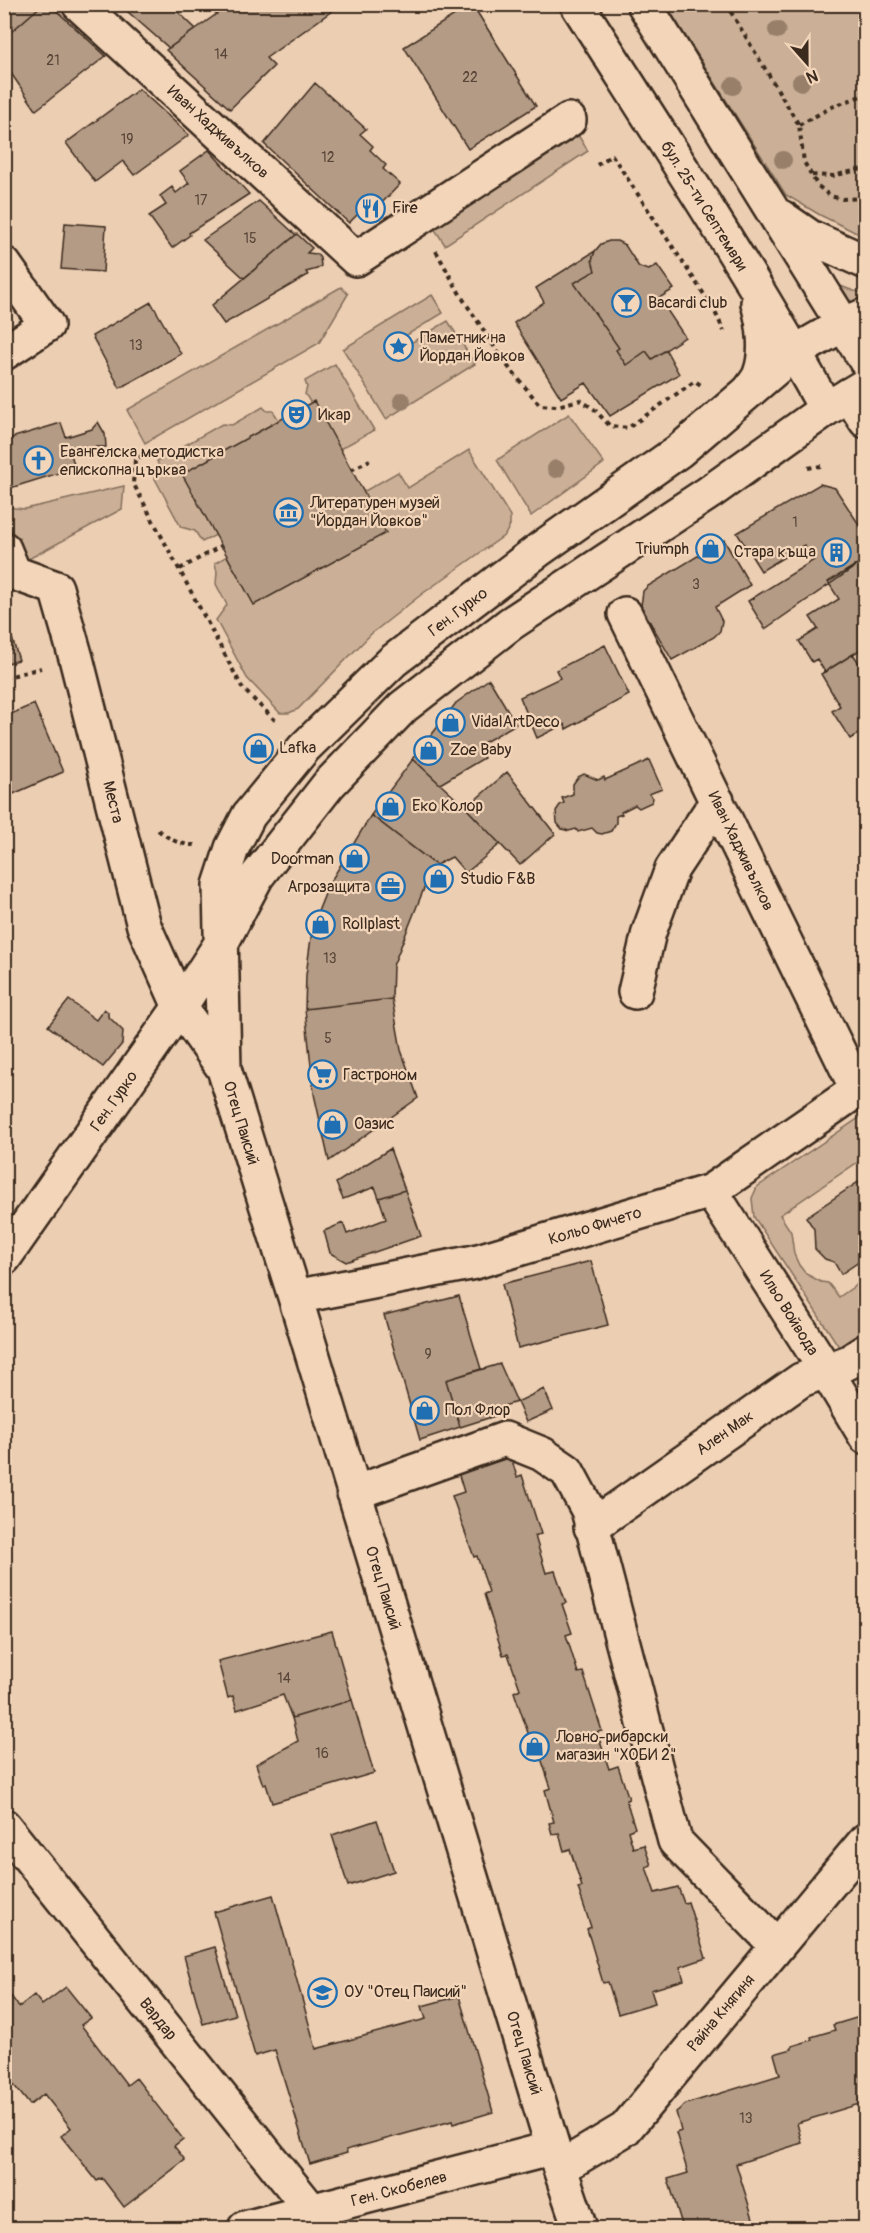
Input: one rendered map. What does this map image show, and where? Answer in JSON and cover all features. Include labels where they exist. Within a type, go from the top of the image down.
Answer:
[{"type":"street","name":"Иван Хадживълков","points":[[79,4],[356,259],[569,120]]},
{"type":"street","name":"бул. 25-ти Септември","points":[[577,4],[795,352],[851,402]]},
{"type":"street","points":[[644,4],[775,213],[854,320],[866,361]]},
{"type":"street","points":[[775,213],[810,237],[866,262]]},
{"type":"street","points":[[4,264],[47,325],[4,352]]},
{"type":"street","points":[[749,279],[759,306],[764,339],[760,374],[750,390]]},
{"type":"street","name":"Ген. Гурко","points":[[222,942],[220,885],[236,841],[249,815],[304,748],[393,661],[540,549],[679,451],[795,352],[854,320]]},
{"type":"street","name":"Ген. Гурко","points":[[4,1258],[180,1007],[222,942],[257,876],[329,784],[403,707],[510,624],[851,402]]},
{"type":"street","name":"Места","points":[[4,549],[14,573],[56,588],[144,926],[180,1007],[224,1069]]},
{"type":"street","name":"Иван Хадживълков","points":[[625,614],[862,1087]]},
{"type":"street","points":[[634,992],[649,932],[672,869],[717,801]]},
{"type":"street","name":"Отец Паисий","points":[[222,942],[224,1069],[580,2229]]},
{"type":"street","name":"Кольо Фичето","points":[[295,1297],[475,1262],[711,1191],[862,1087]]},
{"type":"street","name":"Ильо Войвода","points":[[711,1191],[866,1437]]},
{"type":"street","name":"Ален Мак","points":[[591,1527],[801,1380],[849,1362],[866,1351]]},
{"type":"street","points":[[354,1492],[505,1439],[542,1454],[567,1471],[588,1510],[675,1841],[777,1946]]},
{"type":"street","name":"Вардар","points":[[4,1826],[312,2211]]},
{"type":"street","name":"Райна Княгиня","points":[[557,2158],[625,2129],[866,1840]]},
{"type":"street","name":"Ген. Скобелев","points":[[245,2229],[312,2211],[557,2158]]},
{"type":"path","points":[[726,4],[799,125],[804,162],[817,185],[830,196],[842,199],[866,198]]},
{"type":"path","points":[[730,12],[746,4]]},
{"type":"path","points":[[799,125],[832,107],[866,94]]},
{"type":"path","points":[[597,165],[612,155],[713,308],[726,339]]},
{"type":"path","points":[[812,175],[833,176],[866,168]]},
{"type":"path","points":[[437,251],[461,296],[505,363],[540,405],[557,406],[580,400],[594,409],[610,426],[628,428],[695,381],[705,388]]},
{"type":"path","points":[[150,450],[135,460],[133,483],[243,689],[304,748]]},
{"type":"path","points":[[351,471],[370,460]]},
{"type":"path","points":[[180,569],[221,546]]},
{"type":"path","points":[[154,827],[169,838],[188,845],[236,841]]},
{"type":"shaded area","points":[[666,5],[865,5],[865,237],[786,195]]},
{"type":"shaded area","points":[[578,135],[588,151],[445,245],[434,228]]},
{"type":"shaded area","points":[[824,280],[854,291],[865,292],[865,304],[844,312]]},
{"type":"shaded area","points":[[341,287],[348,294],[319,343],[145,443],[127,410]]},
{"type":"shaded area","points":[[432,295],[443,313],[405,336],[409,344],[448,321],[475,364],[386,419],[343,349]]},
{"type":"shaded area","points":[[335,364],[374,430],[340,449],[305,394],[307,387],[305,381]]},
{"type":"shaded area","points":[[263,407],[267,411],[273,411],[279,420],[183,474],[216,535],[202,542],[195,531],[181,527],[154,477],[158,470],[157,461],[222,424],[232,425]]},
{"type":"shaded area","points":[[569,414],[604,463],[531,516],[497,460]]},
{"type":"shaded area","points":[[469,450],[510,516],[510,525],[505,535],[422,594],[371,634],[298,709],[289,713],[280,713],[247,678],[216,620],[227,605],[216,584],[215,563],[227,556],[254,604],[385,533],[363,492],[398,472],[408,488]]},
{"type":"shaded area","points":[[124,486],[122,509],[23,562],[5,513],[5,507],[25,509]]},
{"type":"shaded area","points":[[865,1114],[865,1157],[780,1215],[791,1232],[794,1254],[806,1274],[828,1283],[839,1297],[865,1279],[865,1339],[843,1353],[754,1217],[752,1198],[757,1187]]},
{"type":"building","points":[[4,4],[43,4],[4,38]]},
{"type":"building","points":[[43,4],[49,4],[106,56],[36,110],[4,63],[4,38]]},
{"type":"building","points":[[119,4],[170,4],[196,29],[169,48]]},
{"type":"building","points":[[210,4],[231,4],[217,14]]},
{"type":"building","points":[[231,4],[333,4],[336,8],[266,58],[274,66],[230,109],[166,50]]},
{"type":"building","points":[[472,4],[536,106],[468,149],[404,47]]},
{"type":"building","points":[[315,83],[366,129],[360,134],[373,146],[370,150],[386,165],[383,169],[400,184],[380,205],[377,202],[365,214],[361,211],[349,223],[264,144]]},
{"type":"building","points":[[139,89],[189,135],[134,175],[123,161],[95,182],[66,143]]},
{"type":"building","points":[[209,150],[249,194],[189,233],[190,235],[172,248],[149,216],[166,205],[160,196],[172,187],[176,193],[189,183],[180,171]]},
{"type":"building","points":[[259,201],[296,235],[244,278],[203,240]]},
{"type":"building","points":[[65,223],[106,226],[103,272],[61,269]]},
{"type":"building","points":[[297,234],[312,248],[307,253],[317,254],[320,258],[321,266],[306,272],[308,275],[224,324],[211,306]]},
{"type":"building","name":"Bacardi club","points":[[617,241],[625,245],[639,267],[649,270],[657,265],[674,289],[659,298],[685,337],[652,359],[646,351],[626,365],[616,350],[619,348],[574,283],[595,271],[592,260],[595,251],[601,244]]},
{"type":"building","points":[[595,251],[592,260],[595,271],[574,283],[619,348],[616,350],[626,365],[646,351],[652,359],[666,350],[679,374],[610,416],[586,383],[561,398],[514,323],[544,302],[536,288]]},
{"type":"building","points":[[151,302],[181,354],[120,388],[92,336]]},
{"type":"building","name":"Литературен музей \"Йордан Йовков\"","points":[[314,401],[386,533],[254,605],[182,474]]},
{"type":"building","name":"Евангелска методистка епископна църква","points":[[98,422],[105,434],[106,447],[93,447],[71,454],[75,468],[4,490],[4,440],[61,423],[66,437],[92,429]]},
{"type":"building","name":"Стара къща","points":[[820,484],[835,488],[866,535],[866,559],[765,629],[748,601],[814,560],[804,545],[761,571],[737,533]]},
{"type":"building","points":[[724,540],[750,585],[715,607],[722,621],[720,631],[714,637],[672,660],[641,606],[643,591]]},
{"type":"building","points":[[859,563],[866,574],[866,646],[825,672],[817,659],[812,662],[799,641],[818,629],[810,617],[839,599],[828,582]]},
{"type":"building","points":[[10,632],[19,660],[4,664],[4,634]]},
{"type":"building","points":[[605,645],[629,695],[566,729],[565,724],[537,738],[520,697],[560,678],[556,670]]},
{"type":"building","points":[[853,654],[866,673],[866,729],[850,739],[832,711],[840,706],[821,674]]},
{"type":"building","points":[[489,679],[516,724],[478,746],[484,758],[440,784],[413,759],[456,703]]},
{"type":"building","points":[[34,704],[63,772],[4,798],[4,717]]},
{"type":"building","points":[[413,759],[466,808],[500,844],[466,873],[452,857],[436,865],[371,815]]},
{"type":"building","points":[[649,760],[662,789],[649,794],[653,798],[652,802],[639,808],[635,805],[616,816],[616,823],[611,831],[602,834],[592,828],[578,832],[576,829],[569,831],[562,829],[557,823],[556,811],[564,803],[562,798],[573,794],[573,784],[578,777],[584,774],[598,780],[604,777],[605,780]]},
{"type":"building","points":[[507,772],[555,834],[520,865],[466,808]]},
{"type":"building","points":[[371,815],[436,865],[425,886],[393,966],[392,999],[305,1009],[306,975],[317,914],[329,884]]},
{"type":"building","points":[[392,999],[401,1050],[418,1098],[329,1161],[314,1094],[305,1009]]},
{"type":"building","points":[[69,1000],[96,1020],[104,1009],[123,1031],[122,1044],[103,1067],[48,1026]]},
{"type":"building","points":[[390,1149],[405,1190],[379,1198],[375,1187],[343,1199],[336,1183]]},
{"type":"building","points":[[866,1177],[866,1257],[841,1274],[834,1262],[825,1259],[815,1249],[814,1229],[806,1217]]},
{"type":"building","points":[[405,1190],[421,1236],[346,1262],[330,1253],[324,1231],[343,1223],[347,1234],[386,1219],[379,1198]]},
{"type":"building","points":[[591,1261],[608,1325],[518,1348],[502,1284]]},
{"type":"building","points":[[459,1296],[481,1369],[446,1380],[460,1427],[420,1440],[384,1315]]},
{"type":"building","points":[[500,1364],[517,1402],[493,1409],[495,1416],[460,1427],[446,1380]]},
{"type":"building","points":[[544,1389],[553,1410],[526,1422],[517,1402]]},
{"type":"building","points":[[511,1457],[517,1477],[522,1475],[541,1534],[535,1536],[546,1573],[555,1571],[566,1603],[562,1604],[572,1633],[566,1635],[578,1673],[583,1672],[602,1731],[597,1732],[609,1769],[618,1766],[629,1799],[626,1800],[635,1828],[628,1831],[633,1848],[644,1845],[651,1865],[646,1867],[655,1893],[678,1887],[684,1903],[688,1902],[706,1958],[680,1967],[684,1980],[651,1990],[655,2003],[618,2014],[608,1982],[603,1983],[587,1929],[591,1927],[578,1888],[582,1887],[570,1849],[564,1851],[559,1833],[552,1834],[549,1823],[554,1822],[545,1790],[551,1788],[539,1752],[535,1753],[514,1692],[520,1689],[508,1654],[503,1655],[484,1594],[489,1592],[477,1556],[474,1557],[452,1496],[464,1492],[457,1469],[476,1462],[478,1468]]},
{"type":"building","points":[[332,1631],[352,1700],[292,1718],[283,1695],[237,1710],[233,1696],[228,1698],[218,1661]]},
{"type":"building","points":[[352,1700],[374,1773],[272,1803],[256,1764],[298,1741],[292,1718]]},
{"type":"building","points":[[377,1820],[394,1871],[348,1886],[332,1835]]},
{"type":"building","points":[[273,1895],[316,2049],[426,2019],[422,2006],[459,1996],[493,2112],[346,2150],[347,2153],[310,2164],[275,2050],[255,2056],[214,1912]]},
{"type":"building","points":[[215,1947],[235,2015],[203,2024],[184,1956]]},
{"type":"building","points":[[4,1987],[19,2007],[34,1995],[42,2005],[66,1987],[91,2018],[81,2025],[127,2085],[136,2078],[183,2139],[174,2146],[185,2160],[124,2207],[102,2178],[97,2181],[61,2136],[71,2128],[44,2094],[30,2105],[4,2073]]},
{"type":"building","points":[[866,2015],[866,2102],[797,2123],[802,2143],[736,2164],[756,2228],[683,2228],[668,2179],[688,2173],[676,2133],[681,2131],[676,2112],[686,2104],[780,2075],[774,2054],[812,2040],[811,2037],[835,2030],[833,2025]]},
{"type":"place","name":"Fire","points":[[371,208]]},
{"type":"place","name":"Bacardi club","points":[[627,303]]},
{"type":"place","name":"Паметник на Йордан Йовков","points":[[399,347]]},
{"type":"place","name":"Икар","points":[[297,415]]},
{"type":"place","name":"Евангелска методистка епископна църква","points":[[39,461]]},
{"type":"place","name":"Литературен музей \"Йордан Йовков\"","points":[[289,512]]},
{"type":"place","name":"Triumph","points":[[710,549]]},
{"type":"place","name":"Стара къща","points":[[837,552]]},
{"type":"place","name":"VidalArtDeco","points":[[450,722]]},
{"type":"place","name":"Lafka","points":[[258,748]]},
{"type":"place","name":"Zoe Baby","points":[[429,750]]},
{"type":"place","name":"Eко Колор","points":[[391,806]]},
{"type":"place","name":"Doorman","points":[[355,859]]},
{"type":"place","name":"Studio F&B","points":[[439,879]]},
{"type":"place","name":"Агрозащита","points":[[391,887]]},
{"type":"place","name":"Rollplast","points":[[321,924]]},
{"type":"place","name":"Гастроном","points":[[322,1075]]},
{"type":"place","name":"Оазис","points":[[333,1124]]},
{"type":"place","name":"Пол Флор","points":[[424,1410]]},
{"type":"place","name":"Ловно-рибарски магазин \"ХОБИ 2\"","points":[[535,1746]]},
{"type":"place","name":"ОУ \"Отец Паисий\"","points":[[323,1992]]}]
